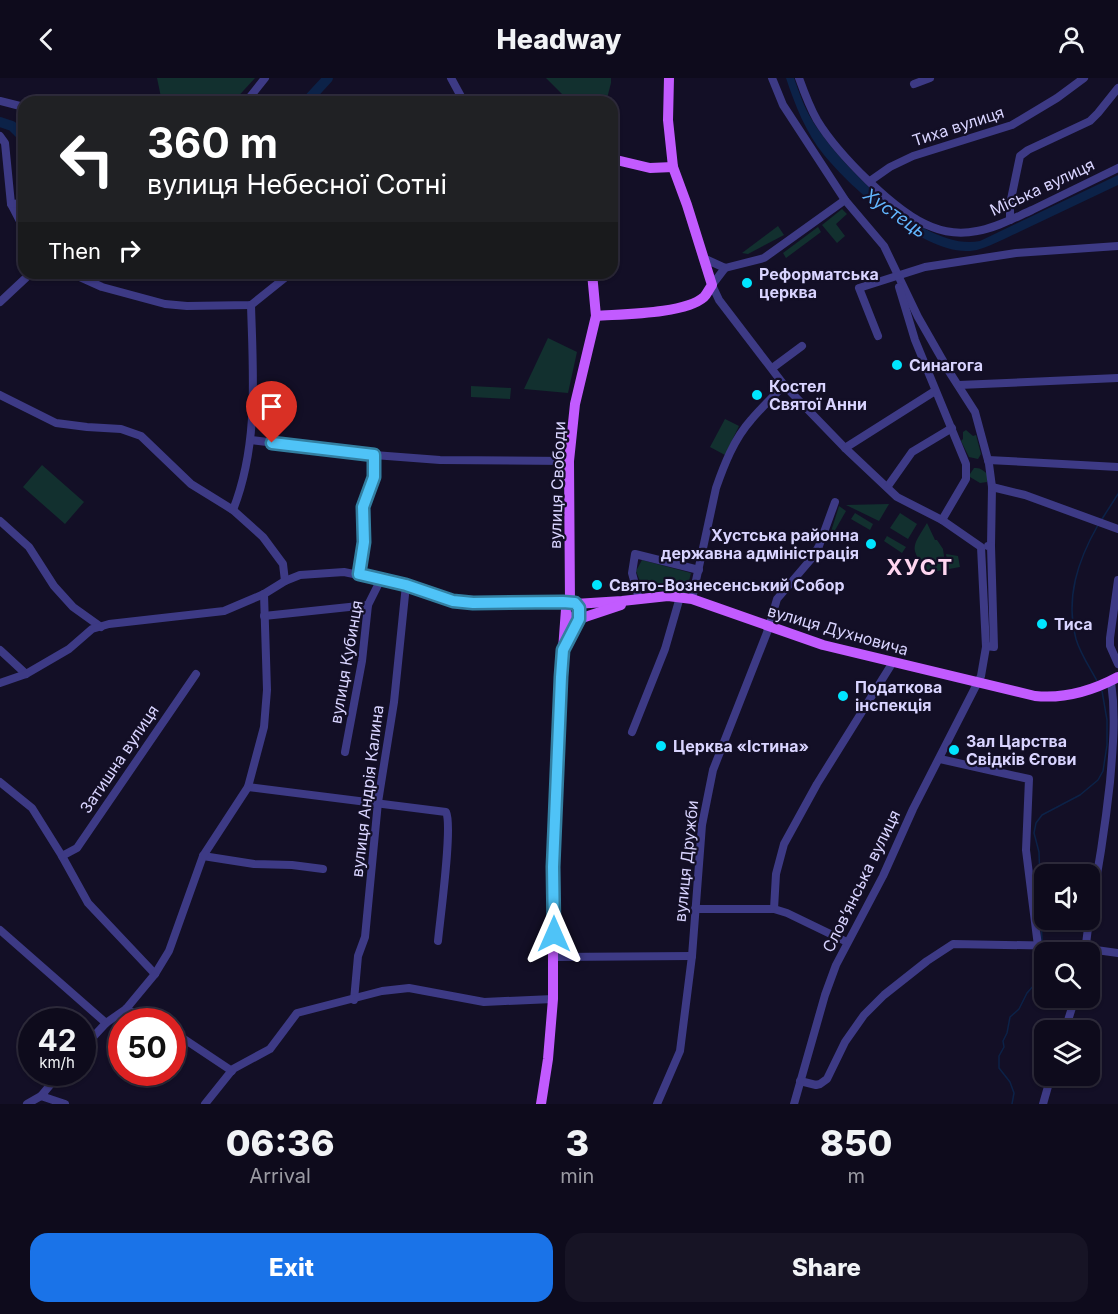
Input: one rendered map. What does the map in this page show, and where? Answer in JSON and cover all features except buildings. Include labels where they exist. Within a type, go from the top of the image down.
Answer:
[{"type":"main road","points":[[596,316],[656,312],[679,307],[700,299],[712,285],[673,167],[668,120],[669,78]]},
{"type":"main road","points":[[618,160],[650,168],[673,167]]},
{"type":"main road","name":"вулиця Свободи","points":[[570,606],[569,461],[575,404],[596,316],[593,279]]},
{"type":"main road","name":"вулиця Духновича","points":[[637,599],[669,596],[692,599],[823,645],[1045,697],[1069,696],[1107,683]]},
{"type":"main road","points":[[570,606],[637,599]]},
{"type":"main road","points":[[578,620],[637,599]]},
{"type":"main road","points":[[563,650],[578,620],[580,610],[570,606]]},
{"type":"main road","points":[[541,1104],[548,1059],[552,999],[553,867],[561,677],[570,606]]},
{"type":"street","points":[[251,96],[265,78]]},
{"type":"street","points":[[451,78],[461,96]]},
{"type":"street","points":[[772,78],[783,105],[845,200],[884,246],[924,326],[975,412],[991,460],[994,647],[986,647],[981,547]]},
{"type":"street","name":"Міська вулиця","points":[[799,78],[808,104],[835,144],[870,181],[914,218],[938,229],[954,232],[978,231],[1010,220],[1118,168]]},
{"type":"street","points":[[914,84],[930,78]]},
{"type":"street","name":"Тиха вулиця","points":[[870,181],[890,167],[913,156],[1012,125],[1058,98],[1084,78]]},
{"type":"street","points":[[1010,220],[1010,204],[1020,156],[1089,121],[1118,88]]},
{"type":"street","points":[[0,101],[18,106]]},
{"type":"street","points":[[0,136],[5,144],[11,204],[18,217]]},
{"type":"street","points":[[845,200],[764,258],[725,268],[712,285],[724,308],[784,385],[845,448],[888,486],[897,497],[942,520],[981,547],[991,546]]},
{"type":"street","points":[[11,204],[18,203]]},
{"type":"street","points":[[878,336],[859,288],[925,267],[1016,253],[1118,246]]},
{"type":"street","points":[[703,258],[725,268]]},
{"type":"street","points":[[897,275],[902,299],[935,391],[966,464],[966,479],[942,520]]},
{"type":"street","points":[[0,302],[25,279]]},
{"type":"street","points":[[84,279],[102,287],[165,304],[251,305],[284,279]]},
{"type":"street","points":[[234,510],[242,488],[251,440],[254,405],[251,305]]},
{"type":"street","points":[[775,366],[802,346]]},
{"type":"street","points":[[959,386],[1118,378]]},
{"type":"street","points":[[692,599],[716,488],[725,464],[750,421],[784,385]]},
{"type":"street","points":[[845,448],[935,391]]},
{"type":"street","points":[[0,395],[56,423],[121,429],[141,436],[190,484],[234,510],[263,537],[283,564],[285,581]]},
{"type":"street","points":[[888,486],[912,452],[952,428]]},
{"type":"street","points":[[251,440],[374,455],[440,460],[569,461]]},
{"type":"street","points":[[359,574],[364,542],[363,507],[374,477],[374,455]]},
{"type":"street","points":[[991,460],[1118,467]]},
{"type":"street","points":[[992,487],[1025,495],[1118,529]]},
{"type":"street","name":"вулиця Дружби","points":[[657,1104],[680,1051],[692,956],[702,825],[713,770],[777,599],[812,558],[819,546],[835,502]]},
{"type":"street","points":[[0,521],[29,547],[54,586],[73,607],[101,627]]},
{"type":"street","points":[[637,599],[632,573],[635,554],[699,570]]},
{"type":"street","points":[[283,564],[293,567],[300,575]]},
{"type":"street","points":[[0,683],[26,674],[69,649],[92,630],[109,624],[224,610],[264,594],[300,575],[344,572],[359,574],[406,585],[453,601],[473,603],[563,602],[570,606]]},
{"type":"street","name":"вулиця Кубинця","points":[[345,752],[362,661],[368,605],[381,579]]},
{"type":"street","points":[[1118,580],[1110,646],[1118,664]]},
{"type":"street","name":"вулиця Андрія Калина","points":[[354,999],[358,956],[365,937],[378,802],[393,702],[406,585]]},
{"type":"street","points":[[127,1008],[155,974],[169,951],[203,856],[248,787],[264,726],[267,690],[264,594]]},
{"type":"street","points":[[632,732],[665,649],[680,597]]},
{"type":"street","points":[[264,616],[368,605]]},
{"type":"street","name":"Словʼянська вулиця","points":[[794,1104],[825,995],[847,942],[878,886],[913,809],[979,682],[986,647]]},
{"type":"street","points":[[0,650],[26,674]]},
{"type":"street","points":[[774,909],[776,874],[784,844],[817,784],[893,662]]},
{"type":"street","name":"Затишна вулиця","points":[[62,856],[77,848],[196,674]]},
{"type":"street","points":[[1100,864],[1115,722],[1107,683]]},
{"type":"street","points":[[940,759],[1029,779],[1026,850],[1038,942]]},
{"type":"street","points":[[0,782],[32,808],[88,903],[155,974]]},
{"type":"street","points":[[248,787],[446,812],[449,819],[438,941]]},
{"type":"street","points":[[203,856],[254,864],[323,869]]},
{"type":"street","points":[[695,909],[774,909],[847,942]]},
{"type":"street","points":[[0,930],[106,1023],[96,1034]]},
{"type":"street","points":[[800,1081],[816,1085],[827,1079],[845,1042],[864,1015],[884,995],[948,946],[958,943],[1034,946]]},
{"type":"street","points":[[1100,952],[1118,953]]},
{"type":"street","points":[[554,957],[692,956]]},
{"type":"street","points":[[206,1104],[232,1071],[270,1049],[297,1013],[382,992],[410,988],[484,1002],[552,999]]},
{"type":"street","points":[[186,1041],[232,1071]]},
{"type":"street","points":[[27,1104],[41,1096],[50,1086]]},
{"type":"street","points":[[1042,1104],[1048,1086]]},
{"type":"street","points":[[41,1096],[65,1104]]},
{"type":"green space","points":[[157,78],[255,78],[238,96],[161,96]]},
{"type":"green space","points":[[546,78],[611,78],[608,96],[564,96]]},
{"type":"green space","points":[[842,209],[847,214],[836,224],[845,236],[837,243],[822,225]]},
{"type":"green space","points":[[778,226],[784,235],[748,254],[742,253]]},
{"type":"green space","points":[[818,227],[821,232],[786,258],[783,253]]},
{"type":"green space","points":[[548,338],[577,352],[568,393],[524,389]]},
{"type":"green space","points":[[471,386],[511,388],[510,399],[471,397]]},
{"type":"green space","points":[[725,419],[739,426],[725,455],[710,447]]},
{"type":"green space","points":[[966,430],[973,436],[976,435],[981,454],[978,459],[969,457],[961,441],[963,432]]},
{"type":"green space","points":[[42,465],[84,502],[65,524],[23,487]]},
{"type":"green space","points":[[974,468],[981,469],[987,474],[987,482],[980,483],[970,477]]},
{"type":"green space","points":[[889,504],[879,521],[846,505]]},
{"type":"green space","points":[[839,506],[846,511],[830,539],[829,538]]},
{"type":"green space","points":[[855,513],[873,524],[870,530],[851,519]]},
{"type":"green space","points":[[900,513],[917,524],[908,539],[890,528]]},
{"type":"green space","points":[[927,523],[935,540],[943,549],[946,570],[927,572],[915,552],[915,543]]},
{"type":"green space","points":[[887,536],[906,547],[902,553],[884,541]]},
{"type":"green space","points":[[946,554],[958,556],[960,567],[949,569]]},
{"type":"green space","points":[[642,560],[691,573],[686,593],[643,589],[636,571]]},
{"type":"water","points":[[786,78],[794,78],[804,105],[824,138],[862,180],[910,219],[934,233],[958,241],[980,241],[1118,175],[1118,185],[987,247],[968,251],[950,249],[930,242],[890,216],[870,201],[836,169],[806,128]]},
{"type":"waterway","name":"Хустець","points":[[312,96],[328,78]]},
{"type":"waterway","name":"Хустець","points":[[0,122],[12,126],[18,132]]},
{"type":"waterway","points":[[1102,519],[1118,494]]},
{"type":"waterway","points":[[1097,681],[1076,639],[1072,609],[1079,566],[1098,525]]},
{"type":"waterway","points":[[1042,942],[1039,852],[1034,833],[1036,823],[1042,815],[1080,795],[1098,780],[1103,771],[1107,745],[1107,720],[1102,691]]},
{"type":"waterway","points":[[1012,1104],[1014,1093],[1010,1082],[999,1068],[999,1056],[1004,1047],[1003,1041],[1010,1017],[1019,1009],[1034,985]]},
{"type":"place","name":"Реформатська церква","points":[[747,283]]},
{"type":"place","name":"Синагога","points":[[897,365]]},
{"type":"place","name":"Костел Святої Анни","points":[[757,395]]},
{"type":"place","name":"Хустська районна державна адміністрація","points":[[871,544]]},
{"type":"place","name":"Свято-Вознесенський Собор","points":[[597,585]]},
{"type":"place","name":"Тиса","points":[[1042,624]]},
{"type":"place","name":"Податкова інспекція","points":[[843,696]]},
{"type":"place","name":"Церква «Істина»","points":[[661,746]]},
{"type":"place","name":"Зал Царства Свідків Єгови","points":[[954,750]]},
{"type":"district","name":"ХУСТ","points":[[920,567]]},
{"type":"route","points":[[272,443],[374,455],[374,477],[363,507],[364,542],[359,574],[406,585],[453,601],[473,603],[563,602],[575,603],[579,608],[579,619],[563,650],[553,867],[554,934]]}]
